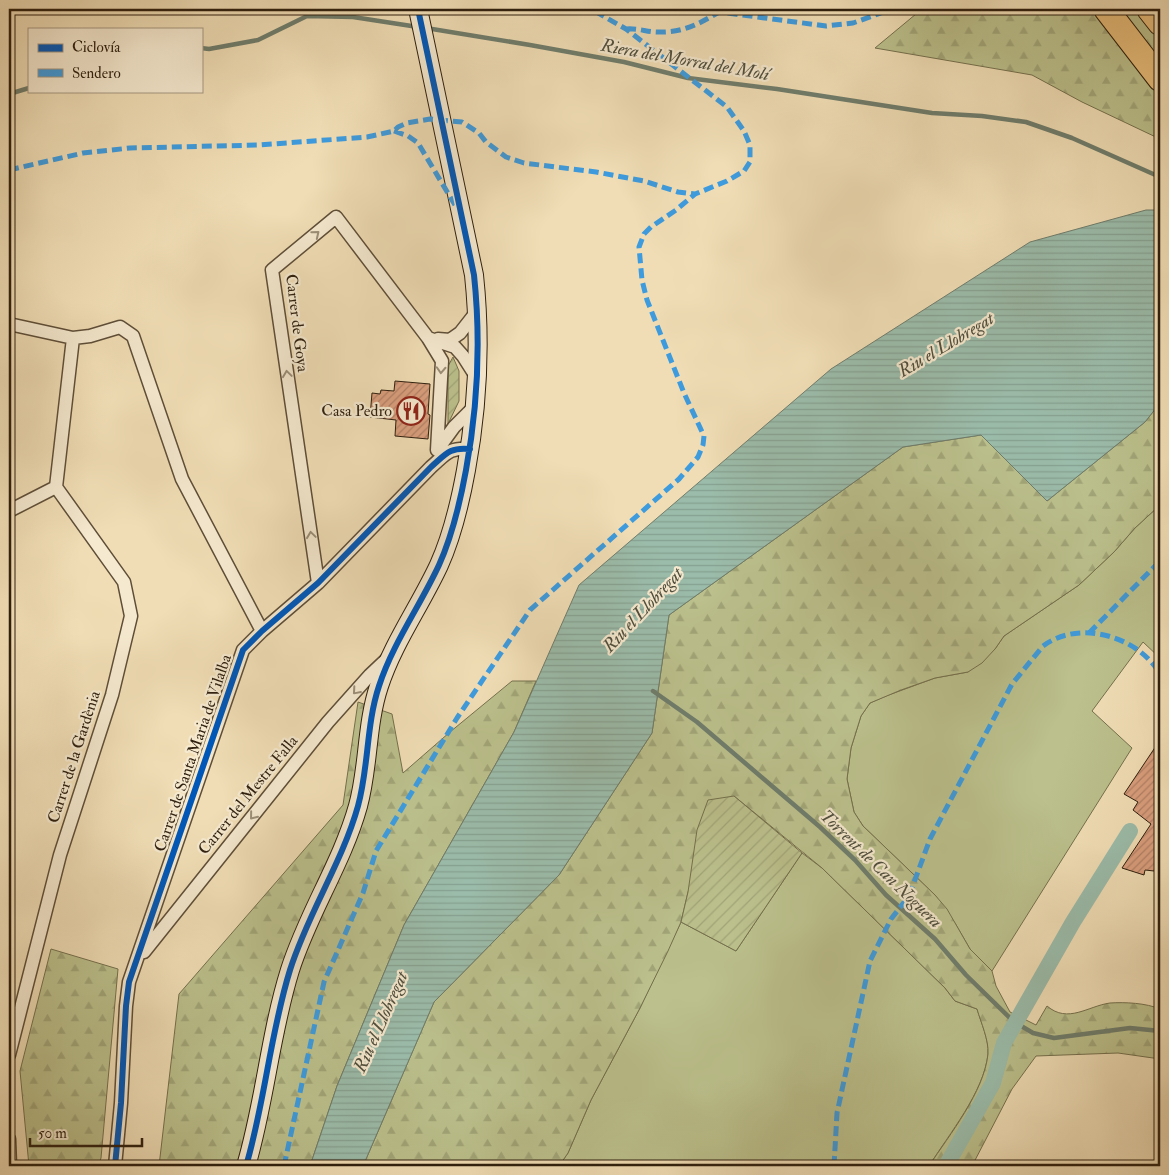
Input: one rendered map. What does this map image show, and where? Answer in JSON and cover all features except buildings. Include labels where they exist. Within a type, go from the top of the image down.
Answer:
[{"type":"highway","points":[[1106,9],[1160,79]]},
{"type":"highway","points":[[1149,9],[1160,23]]},
{"type":"street","points":[[246,1166],[258,1118],[275,1026],[284,991],[301,939],[339,856],[353,820],[364,776],[371,717],[378,687],[390,656],[439,566],[451,535],[460,505],[470,449],[479,343],[474,275],[418,9]]},
{"type":"street","name":"Carrer de Goya","points":[[318,583],[272,270],[336,216],[428,338],[442,361],[437,450]]},
{"type":"street","points":[[428,338],[450,340],[460,334],[478,310]]},
{"type":"street","points":[[9,324],[73,338],[90,336],[120,327],[133,336],[182,480],[262,631]]},
{"type":"street","points":[[9,511],[56,487],[73,338]]},
{"type":"street","points":[[428,338],[455,347],[464,356],[477,378]]},
{"type":"street","name":"Carrer de Santa Maria de Vilalba","points":[[431,467],[437,450],[454,427],[475,406]]},
{"type":"street","name":"Carrer de Santa Maria de Vilalba","points":[[115,1166],[129,982],[243,650],[262,631],[318,583],[431,467],[457,448],[470,449]]},
{"type":"street","name":"Carrer de la Gardènia","points":[[9,1055],[60,855],[112,695],[131,616],[124,582],[56,487]]},
{"type":"street","name":"Carrer del Mestre Falla","points":[[138,960],[328,722],[370,675],[390,656]]},
{"type":"street","points":[[9,1139],[10,1166]]},
{"type":"green space","points":[[922,9],[1160,9],[1160,139],[1082,102],[1032,75],[875,48]]},
{"type":"green space","points":[[453,357],[459,371],[459,401],[448,424],[448,366]]},
{"type":"green space","points":[[1160,403],[1160,505],[1079,585],[1004,636],[982,663],[968,672],[935,678],[870,703],[861,716],[851,748],[847,779],[854,812],[863,826],[935,895],[947,909],[970,949],[992,971],[996,986],[1010,1012],[1036,1025],[1047,1006],[1063,1014],[1070,1014],[1110,1003],[1148,1005],[1160,1009],[1160,1059],[1118,1053],[1036,1056],[1012,1089],[972,1166],[929,1166],[973,1098],[985,1068],[988,1054],[987,1043],[977,1009],[955,1001],[945,988],[822,868],[734,796],[688,892],[681,922],[668,951],[591,1100],[568,1153],[559,1166],[363,1166],[434,1002],[559,875],[652,733],[669,615],[903,447],[981,435],[1047,501],[1145,422]]},
{"type":"green space","points":[[1160,505],[1160,658],[1143,642],[1092,711],[1132,748],[992,971],[970,949],[955,923],[935,895],[863,826],[854,812],[847,779],[851,748],[861,716],[870,703],[886,696],[935,678],[968,672],[995,649],[1004,636],[1079,585]]},
{"type":"green space","points":[[512,681],[536,681],[514,732],[404,925],[337,1086],[310,1166],[159,1166],[179,994],[343,805],[358,702],[392,714],[403,773]]},
{"type":"green space","points":[[734,796],[802,853],[736,951],[681,922],[688,892],[697,830],[708,800]]},
{"type":"green space","points":[[802,853],[822,868],[945,988],[955,1001],[977,1009],[987,1043],[988,1054],[985,1068],[973,1098],[929,1166],[559,1166],[568,1153],[591,1100],[640,1008],[681,922],[736,951]]},
{"type":"green space","points":[[51,949],[118,969],[101,1158],[98,1166],[29,1166],[20,1071]]},
{"type":"water","name":"Riu el Llobregat","points":[[1146,210],[1160,210],[1160,403],[1145,422],[1047,501],[981,435],[903,447],[669,615],[652,733],[559,875],[434,1002],[363,1166],[310,1166],[337,1086],[404,925],[514,732],[579,585],[831,369],[1030,242]]},
{"type":"waterway","name":"Riera del Morral del Molí","points":[[202,48],[209,49],[258,40],[307,16],[353,17],[418,27]]},
{"type":"waterway","name":"Riera del Morral del Molí","points":[[426,28],[624,62],[688,78],[777,89],[932,113],[982,116],[1026,122],[1072,138],[1160,177]]},
{"type":"waterway","name":"Riera del Morral del Molí","points":[[9,94],[28,88]]},
{"type":"waterway","name":"Torrent de Can Noguera","points":[[653,691],[697,722],[820,827],[855,860],[886,895],[935,939],[966,975],[1013,1021],[1033,1033],[1054,1038],[1130,1028],[1160,1031]]},
{"type":"waterway","points":[[946,1166],[993,1083],[1004,1043],[1073,922],[1130,831]]},
{"type":"marked path","points":[[284,1166],[324,982],[363,893],[376,851],[457,718],[530,610],[679,479],[698,457],[703,445],[704,436],[684,393],[647,300],[642,280],[639,247],[644,234],[651,227],[695,194],[727,181],[744,171],[750,162],[750,145],[744,131],[727,107],[626,29],[591,9]]},
{"type":"marked path","points":[[653,9],[673,12],[719,12],[826,26],[853,23],[892,9]]},
{"type":"marked path","points":[[626,29],[658,32],[675,31],[697,24],[719,12]]},
{"type":"marked path","points":[[9,170],[83,153],[130,148],[259,145],[367,137],[394,131],[407,123],[430,119],[462,122],[479,133],[486,142],[506,157],[524,163],[596,172],[644,181],[678,192],[695,194]]},
{"type":"marked path","points":[[394,131],[408,136],[418,143],[455,205]]},
{"type":"marked path","points":[[1089,633],[1160,561]]},
{"type":"marked path","points":[[834,1166],[837,1113],[870,961],[891,919],[909,896],[930,839],[1012,684],[1043,646],[1057,638],[1073,634],[1090,633],[1123,641],[1138,650],[1160,674]]},
{"type":"cycle path","points":[[246,1166],[253,1142],[277,1019],[290,970],[297,949],[351,827],[362,791],[372,716],[379,686],[399,640],[432,580],[444,553],[459,506],[470,446],[476,397],[478,349],[474,275],[418,9]]},
{"type":"cycle path","points":[[115,1166],[129,982],[243,650],[262,631],[318,583],[440,458],[452,450],[470,449]]},
{"type":"place","name":"Casa Pedro","points":[[411,411]]}]
